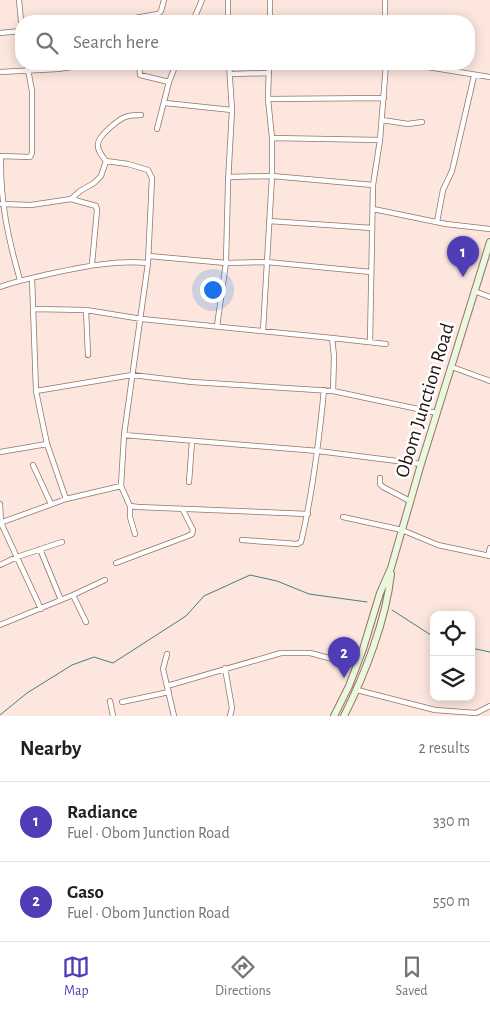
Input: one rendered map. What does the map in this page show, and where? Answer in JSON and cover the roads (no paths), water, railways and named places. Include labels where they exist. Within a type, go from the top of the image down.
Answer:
[{"type":"main road","name":"Obom Junction Road","points":[[334,716],[352,680],[380,593],[391,568],[421,464],[490,242]]},
{"type":"main road","name":"Obom Junction Road","points":[[344,716],[358,690],[388,595],[391,568]]},
{"type":"street","points":[[19,0],[20,15]]},
{"type":"street","points":[[152,15],[161,11],[164,0]]},
{"type":"street","points":[[196,15],[202,0]]},
{"type":"street","points":[[228,0],[228,15]]},
{"type":"street","points":[[270,0],[270,15]]},
{"type":"street","points":[[385,0],[385,15]]},
{"type":"street","points":[[0,33],[15,32]]},
{"type":"street","points":[[0,72],[28,70],[32,91],[32,152],[30,157],[1,156],[2,204],[6,230],[20,280]]},
{"type":"street","points":[[140,70],[140,75],[169,82]]},
{"type":"street","points":[[157,129],[174,70]]},
{"type":"street","points":[[217,326],[226,263],[232,110],[230,70]]},
{"type":"street","points":[[370,342],[373,185],[380,140],[386,70]]},
{"type":"street","points":[[442,70],[490,77]]},
{"type":"street","points":[[230,74],[269,73],[268,99],[272,138],[272,176],[263,331]]},
{"type":"street","points":[[437,222],[444,190],[452,171],[474,76]]},
{"type":"street","points":[[268,99],[384,98]]},
{"type":"street","points":[[164,103],[232,110]]},
{"type":"street","points":[[135,534],[130,517],[130,506],[121,486],[124,435],[142,319],[149,256],[152,178],[148,170],[128,164],[106,161],[100,154],[97,146],[102,136],[117,122],[126,117],[141,115]]},
{"type":"street","points":[[382,120],[408,124],[422,122]]},
{"type":"street","points":[[272,138],[380,140]]},
{"type":"street","points":[[71,199],[101,176],[106,161]]},
{"type":"street","points":[[228,177],[272,176],[373,185]]},
{"type":"street","points":[[2,204],[31,205],[71,199],[96,206],[92,264]]},
{"type":"street","points":[[373,209],[437,222],[490,229]]},
{"type":"street","points":[[269,222],[372,228]]},
{"type":"street","points":[[149,256],[226,263],[266,262],[371,272]]},
{"type":"street","points":[[0,287],[20,280],[92,264],[128,261],[148,263]]},
{"type":"street","points":[[32,278],[36,391],[47,444],[66,499]]},
{"type":"street","points":[[474,291],[490,297]]},
{"type":"street","points":[[33,309],[86,310],[142,319],[386,344]]},
{"type":"street","points":[[86,310],[88,356]]},
{"type":"street","points":[[332,338],[334,356],[333,391]]},
{"type":"street","points":[[452,367],[490,382]]},
{"type":"street","points":[[36,391],[132,375],[192,382],[333,391],[437,413]]},
{"type":"street","points":[[242,540],[297,544],[301,542],[308,514],[318,451],[324,390]]},
{"type":"street","points":[[124,435],[318,451],[421,464]]},
{"type":"street","points":[[189,482],[192,441]]},
{"type":"street","points":[[0,452],[47,444]]},
{"type":"street","points":[[33,465],[51,504]]},
{"type":"street","points":[[380,478],[380,484],[383,487],[410,501]]},
{"type":"street","points":[[0,523],[66,499],[121,486]]},
{"type":"street","points":[[0,504],[0,523],[41,609]]},
{"type":"street","points":[[130,506],[151,509],[308,514]]},
{"type":"street","points":[[116,563],[192,534],[193,530],[183,510]]},
{"type":"street","points":[[343,517],[402,530],[438,545],[489,556],[490,548]]},
{"type":"street","points":[[0,565],[17,557],[62,542]]},
{"type":"street","points":[[40,549],[61,600]]},
{"type":"street","points":[[0,625],[105,580]]},
{"type":"street","points":[[73,595],[86,622]]},
{"type":"street","points":[[168,686],[281,653],[310,653],[344,662]]},
{"type":"street","points":[[167,654],[163,669],[174,716]]},
{"type":"street","points":[[225,668],[232,708],[230,716]]},
{"type":"street","points":[[358,690],[435,710],[476,713],[490,706]]},
{"type":"street","points":[[122,702],[169,692]]},
{"type":"street","points":[[110,701],[113,716]]},
{"type":"waterway","points":[[0,715],[27,693],[72,665],[94,657],[113,663],[186,616],[204,596],[250,575],[277,581],[309,594],[367,602]]},
{"type":"waterway","points":[[392,610],[430,634]]},
{"type":"waterway","points":[[475,649],[490,652]]},
{"type":"place","name":"Radiance","points":[[463,277]]},
{"type":"place","name":"Gaso","points":[[344,678]]}]
